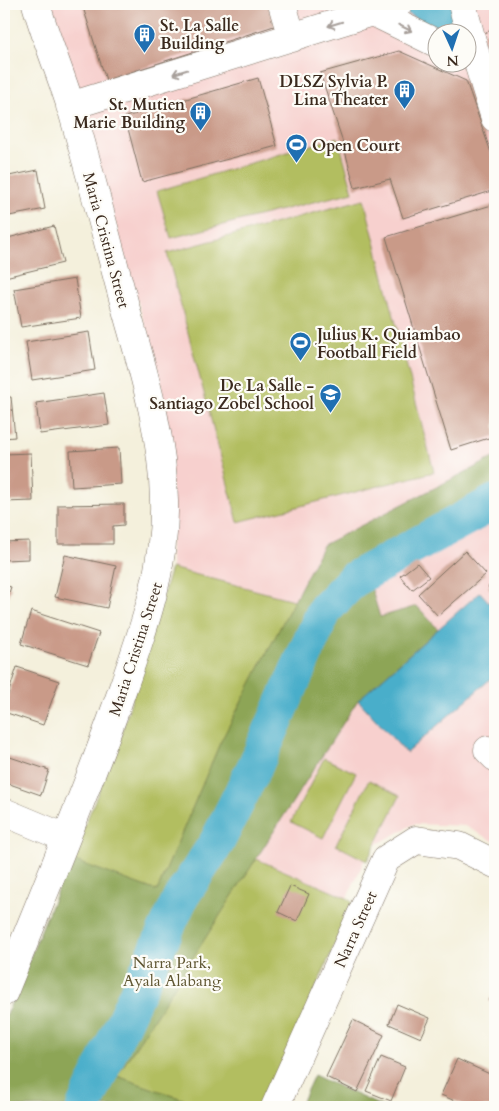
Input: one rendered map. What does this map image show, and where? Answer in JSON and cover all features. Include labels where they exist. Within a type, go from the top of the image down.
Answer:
[{"type":"street","name":"Maria Cristina Street","points":[[4,992],[106,737],[148,617],[162,553],[164,501],[158,434],[144,374],[70,106],[43,31],[36,4]]},
{"type":"street","points":[[282,4],[292,38]]},
{"type":"street","points":[[70,106],[292,38],[369,8],[398,4]]},
{"type":"street","points":[[462,4],[465,22]]},
{"type":"street","points":[[369,8],[426,38]]},
{"type":"street","points":[[476,71],[495,118]]},
{"type":"street","points":[[4,812],[66,838]]},
{"type":"street","name":"Narra Street","points":[[275,1107],[386,859],[416,840],[459,846],[495,864]]},
{"type":"shaded area","name":"De La Salle - Santiago Zobel School","points":[[45,4],[495,4],[495,842],[465,826],[414,824],[370,848],[347,898],[217,842],[316,606],[171,568],[171,453],[159,373],[71,75]]},
{"type":"green space","name":"Open Court","points":[[338,137],[353,192],[171,238],[157,191]]},
{"type":"green space","name":"Julius K. Quiambao Football Field","points":[[364,199],[434,472],[238,522],[167,253]]},
{"type":"green space","points":[[495,457],[495,518],[371,587],[380,617],[417,606],[438,629],[358,700],[117,1076],[205,1107],[4,1107],[4,1021],[70,859],[157,891],[220,743],[323,545]]},
{"type":"green space","name":"Narra Park, Ayala Alabang","points":[[171,568],[316,606],[217,842],[347,898],[353,903],[264,1107],[4,1107],[4,1021],[119,742]]},
{"type":"green space","points":[[324,758],[356,773],[323,838],[291,822]]},
{"type":"green space","points":[[369,780],[400,796],[367,861],[336,845]]},
{"type":"green space","points":[[314,1075],[383,1107],[299,1107]]},
{"type":"water","points":[[420,4],[454,4],[459,22],[426,22],[426,24],[401,10]]},
{"type":"water","points":[[480,592],[495,609],[495,675],[406,753],[358,700]]},
{"type":"building","name":"St. La Salle Building","points":[[82,4],[270,4],[277,25],[106,80]]},
{"type":"building","points":[[495,28],[495,69],[483,34]]},
{"type":"building","name":"DLSZ Sylvia P. Lina Theater","points":[[399,51],[426,63],[426,72],[446,72],[466,81],[495,164],[495,190],[403,218],[390,179],[355,188],[341,136],[320,73]]},
{"type":"building","points":[[4,76],[10,97],[4,98]]},
{"type":"building","name":"St. Mutien Marie Building","points":[[258,78],[277,146],[142,182],[125,117]]},
{"type":"building","points":[[38,170],[45,209],[4,217],[4,177]]},
{"type":"building","points":[[495,204],[495,436],[451,450],[386,237]]},
{"type":"building","points":[[54,226],[63,263],[5,277],[4,239]]},
{"type":"building","points":[[75,279],[81,318],[21,327],[14,289]]},
{"type":"building","points":[[89,332],[95,370],[32,380],[26,342]]},
{"type":"building","points":[[104,393],[109,425],[40,434],[36,403]]},
{"type":"building","points":[[4,397],[11,397],[15,437],[4,438]]},
{"type":"building","points":[[119,448],[121,484],[72,487],[70,451]]},
{"type":"building","points":[[31,453],[33,501],[4,502],[4,454]]},
{"type":"building","points":[[124,504],[124,525],[113,526],[113,544],[58,544],[58,505]]},
{"type":"building","points":[[29,541],[29,559],[4,560],[4,542]]},
{"type":"building","points":[[465,551],[486,574],[438,616],[418,594]]},
{"type":"building","points":[[65,555],[116,566],[107,608],[55,597]]},
{"type":"building","points":[[417,563],[429,577],[412,590],[400,576]]},
{"type":"building","points":[[495,580],[495,595],[488,587]]},
{"type":"building","points":[[4,585],[11,587],[4,607]]},
{"type":"building","points":[[31,611],[99,633],[88,665],[21,644]]},
{"type":"building","points":[[17,667],[59,681],[43,725],[4,712]]},
{"type":"building","points":[[4,755],[49,770],[41,795],[4,782]]},
{"type":"building","points":[[290,886],[309,894],[297,921],[278,912]]},
{"type":"building","points":[[495,991],[495,1004],[489,1001]]},
{"type":"building","points":[[397,1004],[430,1018],[421,1038],[389,1024]]},
{"type":"building","points":[[353,1020],[384,1035],[357,1092],[326,1077]]},
{"type":"building","points":[[381,1057],[405,1067],[391,1101],[366,1091]]},
{"type":"building","points":[[457,1059],[494,1076],[495,1072],[495,1107],[469,1107],[441,1095]]},
{"type":"waterway","points":[[84,1107],[181,897],[217,842],[256,764],[325,609],[354,579],[495,502]]},
{"type":"place","name":"St. La Salle Building","points":[[144,53]]},
{"type":"place","name":"DLSZ Sylvia P. Lina Theater","points":[[404,109]]},
{"type":"place","name":"St. Mutien Marie Building","points":[[201,132]]},
{"type":"place","name":"Open Court","points":[[296,164]]},
{"type":"place","name":"Julius K. Quiambao Football Field","points":[[301,362]]},
{"type":"place","name":"De La Salle - Santiago Zobel School","points":[[330,413]]}]
